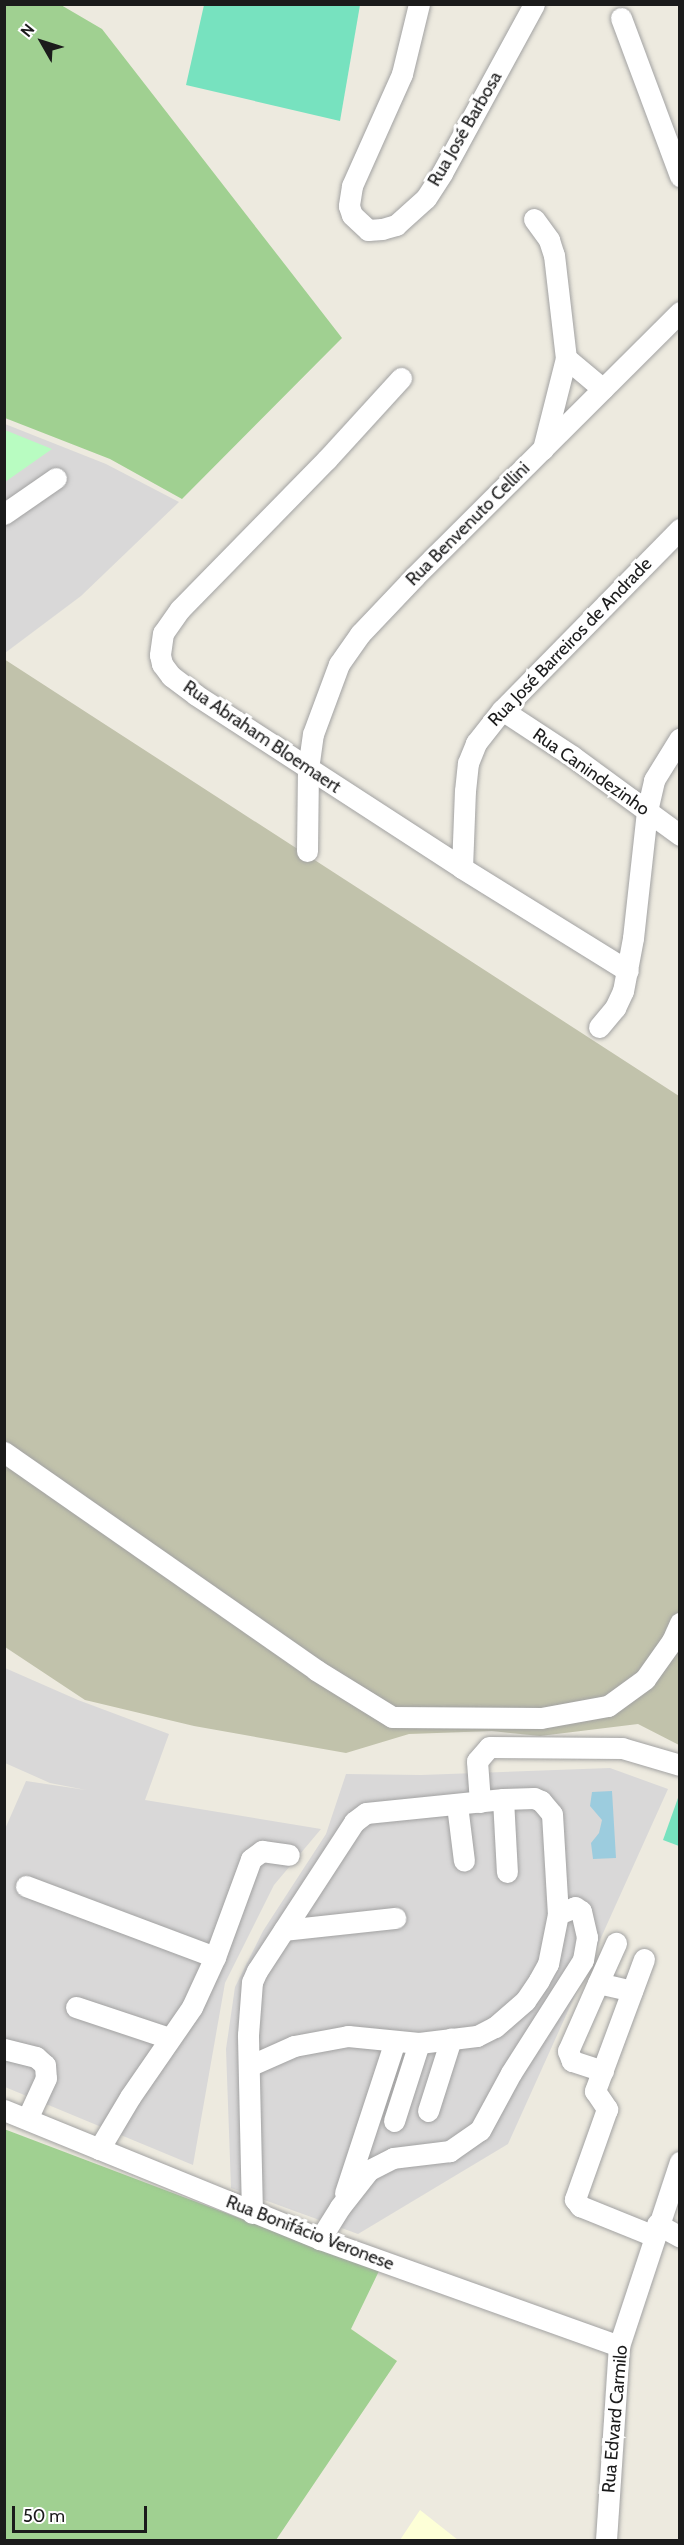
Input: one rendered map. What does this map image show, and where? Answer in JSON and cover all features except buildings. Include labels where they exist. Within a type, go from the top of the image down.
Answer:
[{"type":"street","name":"Rua José Barbosa","points":[[419,4],[402,74],[352,186],[349,206],[352,215],[368,230],[382,230],[396,225],[426,198],[447,164],[534,4]]},
{"type":"street","points":[[621,18],[680,176]]},
{"type":"street","points":[[534,219],[549,240],[554,255],[566,358],[543,450]]},
{"type":"street","name":"Rua Benvenuto Cellini","points":[[307,851],[308,769],[313,734],[339,664],[360,634],[431,560],[680,312]]},
{"type":"street","points":[[566,358],[603,389]]},
{"type":"street","name":"Rua Abraham Bloemaert","points":[[401,378],[327,459],[180,609],[163,633],[160,655],[162,664],[171,676],[308,769],[628,971]]},
{"type":"street","points":[[4,514],[56,478]]},
{"type":"street","name":"Rua José Barreiros de Andrade","points":[[462,868],[468,763],[476,743],[502,710],[680,529]]},
{"type":"street","name":"Rua Canindezinho","points":[[502,710],[572,756],[680,836]]},
{"type":"street","points":[[599,1027],[615,1008],[628,971],[647,811],[654,780],[680,738]]},
{"type":"street","points":[[4,1452],[316,1670],[392,1717],[541,1718],[608,1706],[645,1679],[672,1641],[680,1623]]},
{"type":"street","points":[[480,1802],[477,1761],[484,1750],[496,1746],[622,1748],[680,1765]]},
{"type":"street","points":[[249,2066],[294,2046],[348,2036],[419,2043],[477,2036],[495,2027],[525,2001],[548,1964],[558,1914],[553,1867],[552,1814],[541,1801],[534,1798],[502,1799],[361,1814],[349,1829],[252,1982],[248,2008],[249,2066],[252,2213]]},
{"type":"street","points":[[502,1799],[507,1872]]},
{"type":"street","points":[[457,1805],[464,1862]]},
{"type":"street","points":[[99,2149],[169,2038],[192,2007],[215,1958],[253,1856],[262,1851],[289,1855]]},
{"type":"street","points":[[26,1886],[215,1958]]},
{"type":"street","points":[[320,2240],[340,2207],[369,2170],[393,2158],[450,2151],[480,2130],[511,2073],[583,1960],[587,1937],[581,1911],[576,1907],[558,1914]]},
{"type":"street","points":[[284,1930],[395,1918]]},
{"type":"street","points":[[603,2071],[572,2061],[567,2054],[616,1943]]},
{"type":"street","points":[[644,1959],[595,2093],[607,2109],[577,2190],[576,2202],[680,2237]]},
{"type":"street","points":[[598,1983],[632,1991]]},
{"type":"street","points":[[76,2007],[169,2038]]},
{"type":"street","points":[[428,2111],[451,2039]]},
{"type":"street","points":[[340,2207],[395,2041]]},
{"type":"street","points":[[394,2121],[419,2043]]},
{"type":"street","points":[[4,2049],[36,2057],[45,2065],[46,2078],[27,2119]]},
{"type":"street","name":"Rua Bonifácio Veronese","points":[[4,2110],[320,2240],[619,2346]]},
{"type":"street","name":"Rua Edvard Carmilo","points":[[606,2540],[619,2346],[680,2162]]},
{"type":"shaded area","points":[[5,424],[106,464],[179,502],[81,596],[5,653]]},
{"type":"shaded area","points":[[4,659],[679,1096],[679,1745],[638,1724],[540,1736],[492,1731],[409,1734],[346,1753],[194,1726],[85,1700],[5,1647]]},
{"type":"shaded area","points":[[5,1668],[78,1700],[169,1734],[145,1800],[321,1829],[274,1885],[225,1983],[193,2165],[5,2087],[5,1829],[26,1781],[86,1790],[50,1783],[5,1763]]},
{"type":"shaded area","points":[[610,1768],[668,1789],[508,2144],[358,2234],[231,2188],[226,2049],[235,1987],[263,1931],[326,1834],[346,1774],[421,1775]]},
{"type":"shaded area","points":[[420,2510],[458,2540],[400,2540]]},
{"type":"green space","points":[[4,5],[61,5],[102,29],[342,338],[182,499],[110,459],[5,418]]},
{"type":"green space","points":[[204,5],[360,5],[340,121],[186,85]]},
{"type":"green space","points":[[5,430],[52,449],[4,482]]},
{"type":"green space","points":[[678,1798],[680,1799],[679,1846],[663,1840]]},
{"type":"green space","points":[[4,2129],[379,2271],[351,2329],[397,2361],[276,2540],[5,2540]]},
{"type":"water","points":[[612,1791],[616,1858],[593,1859],[591,1843],[599,1833],[602,1820],[590,1806],[592,1792]]}]
